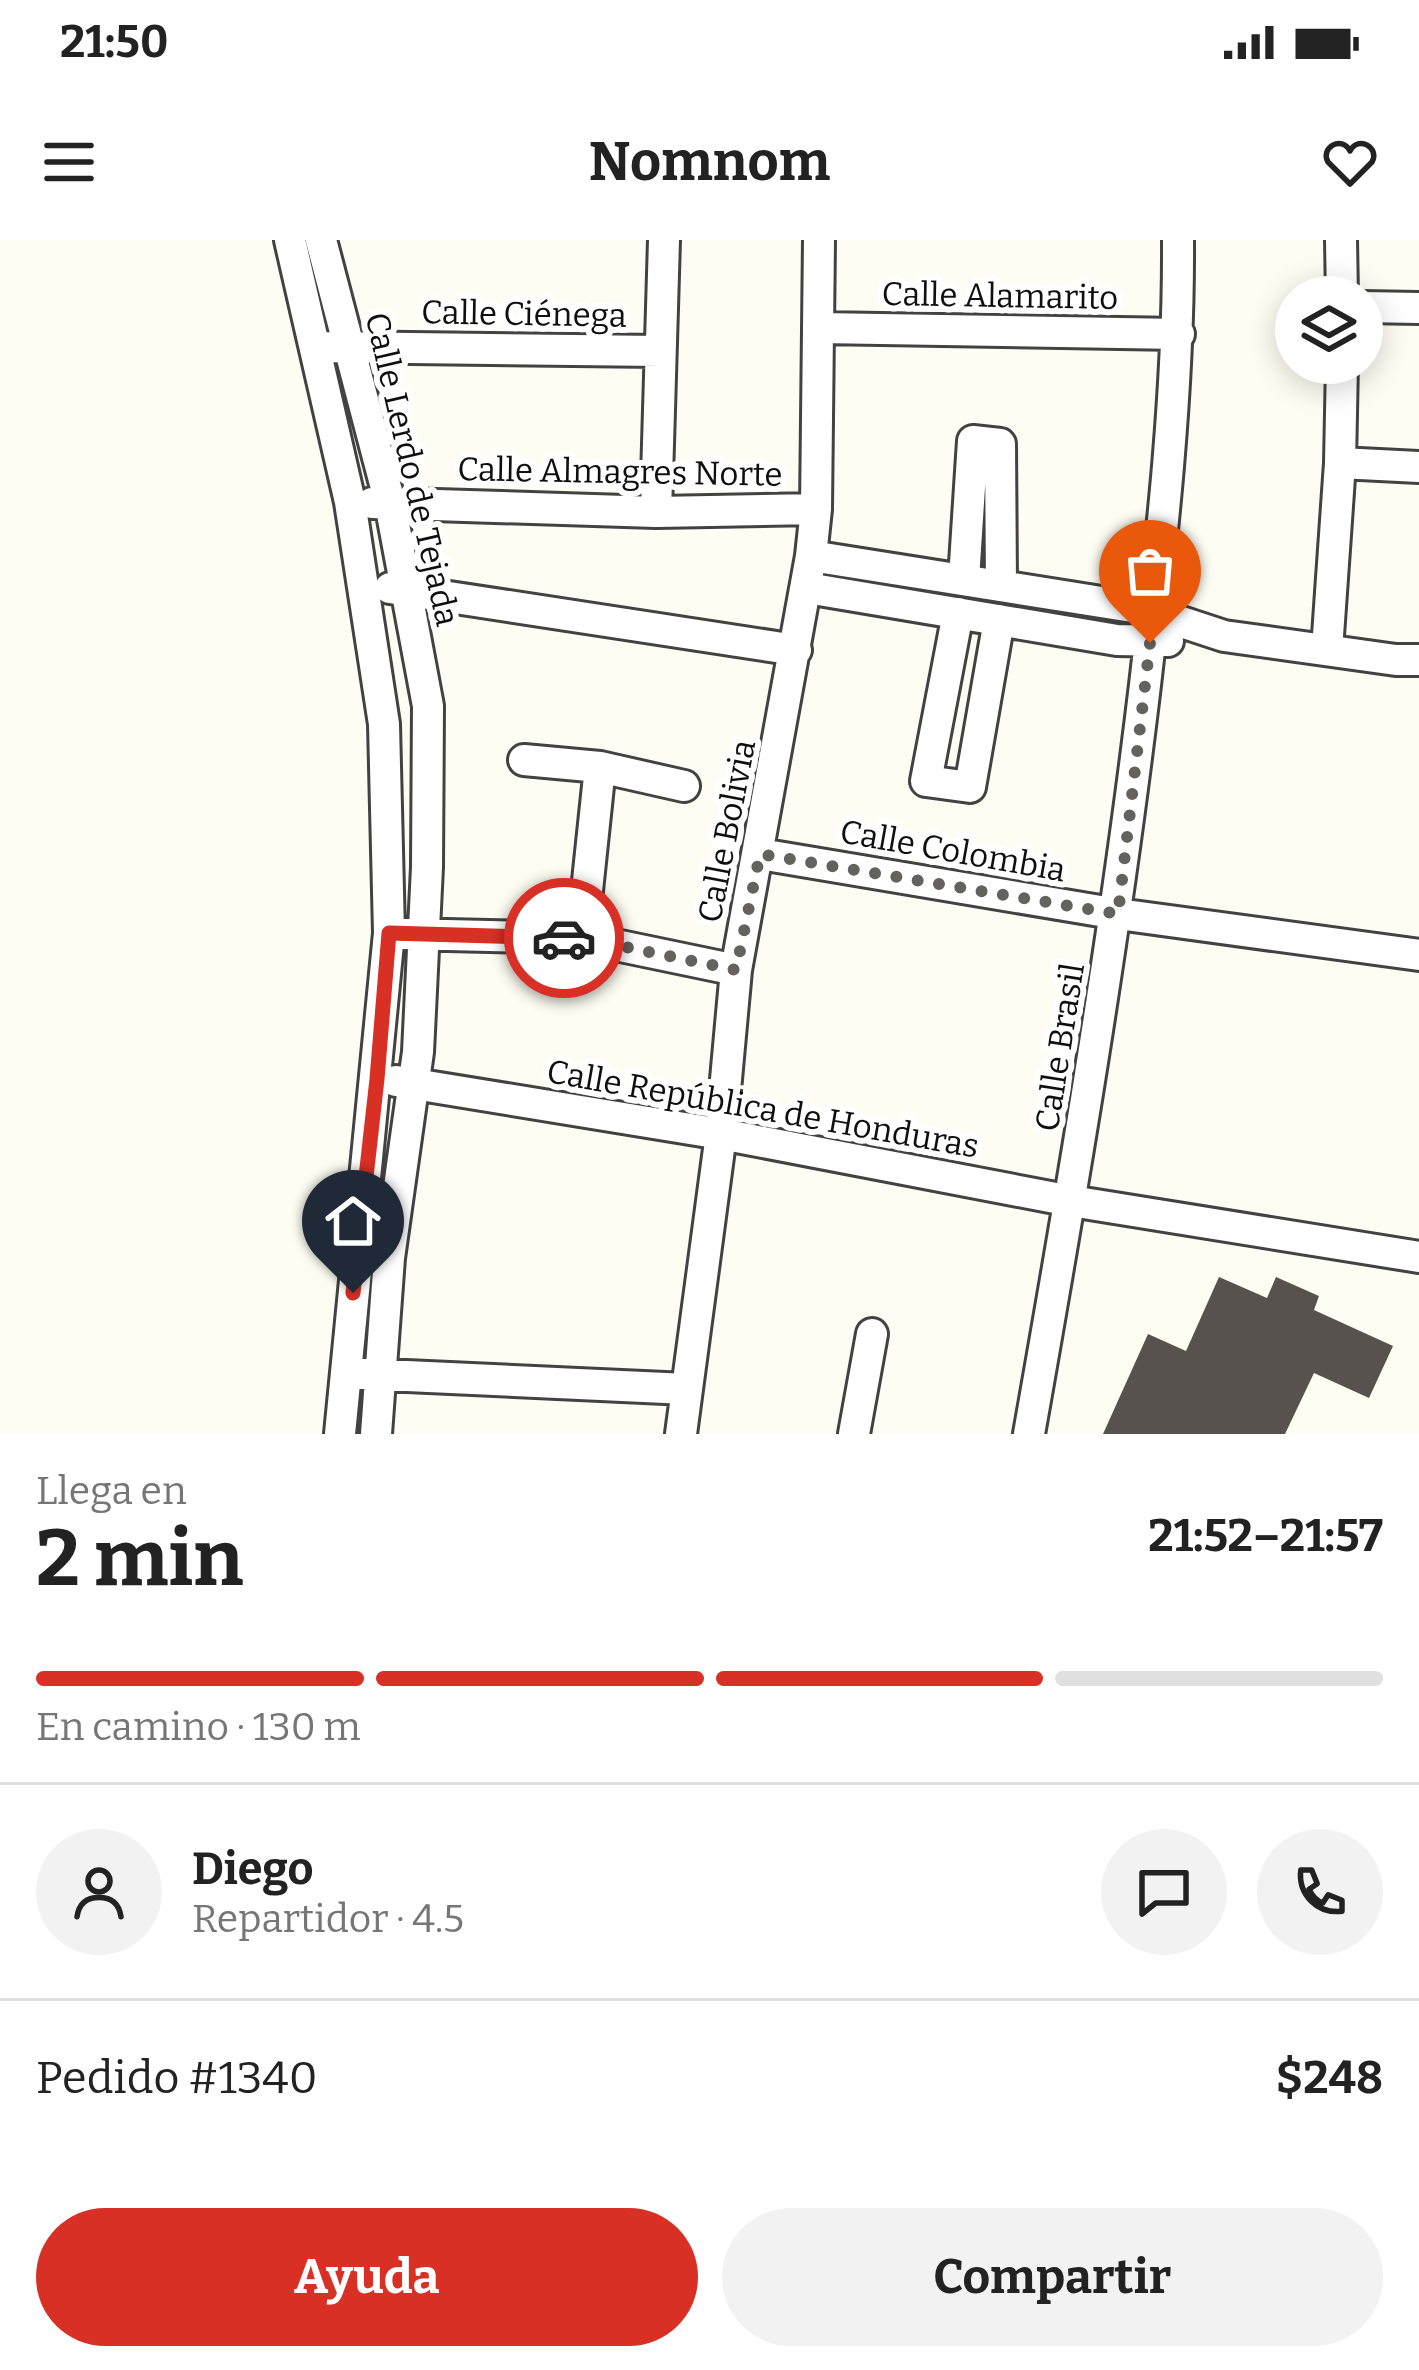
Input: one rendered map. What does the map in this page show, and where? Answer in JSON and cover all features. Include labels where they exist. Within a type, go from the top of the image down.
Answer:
[{"type":"street","name":"Calle Lerdo de Tejada","points":[[290,240],[350,502],[385,724],[389,933],[340,1434]]},
{"type":"street","name":"Calle Lerdo de Tejada","points":[[321,240],[390,503],[428,706],[424,935],[414,1083],[389,1258],[376,1434]]},
{"type":"street","points":[[656,512],[664,240]]},
{"type":"street","name":"Calle Bolivia","points":[[681,1434],[721,1134],[736,970],[811,556],[816,509],[819,240]]},
{"type":"street","name":"Calle Brasil","points":[[1030,1434],[1118,914],[1152,628],[1179,334],[1178,240]]},
{"type":"street","points":[[1341,240],[1342,276]]},
{"type":"street","points":[[1383,308],[1419,308]]},
{"type":"street","name":"Calle Alamarito","points":[[820,328],[1179,334]]},
{"type":"street","name":"Calle Ciénega","points":[[314,347],[660,351]]},
{"type":"street","points":[[1327,650],[1342,384]]},
{"type":"street","points":[[964,579],[974,442],[1000,444],[1001,585]]},
{"type":"street","points":[[1340,463],[1419,467]]},
{"type":"street","name":"Calle Almagres Norte","points":[[350,502],[656,512],[816,509]]},
{"type":"street","points":[[811,556],[1001,585],[1152,628]]},
{"type":"street","points":[[366,587],[409,589],[796,650]]},
{"type":"street","points":[[807,588],[999,620],[1152,628],[1419,660]]},
{"type":"street","points":[[958,613],[926,781],[970,787],[999,620]]},
{"type":"street","points":[[524,760],[600,767],[685,786]]},
{"type":"street","points":[[582,938],[600,767]]},
{"type":"street","name":"Calle Colombia","points":[[760,854],[1118,914],[1419,955]]},
{"type":"street","points":[[389,933],[582,938],[736,970]]},
{"type":"street","name":"Calle República de Honduras","points":[[377,1079],[721,1134],[1071,1201],[1419,1257]]},
{"type":"street","points":[[854,1434],[872,1334]]},
{"type":"street","points":[[344,1372],[687,1389]]},
{"type":"building","points":[[1219,1277],[1267,1298],[1276,1277],[1319,1296],[1314,1310],[1393,1346],[1369,1398],[1314,1373],[1285,1434],[1103,1434],[1148,1334],[1186,1351]]},
{"type":"way so far","points":[[564,938],[736,970],[760,854],[1118,914],[1150,643]]},
{"type":"route","points":[[353,1293],[389,933],[564,938]]}]
